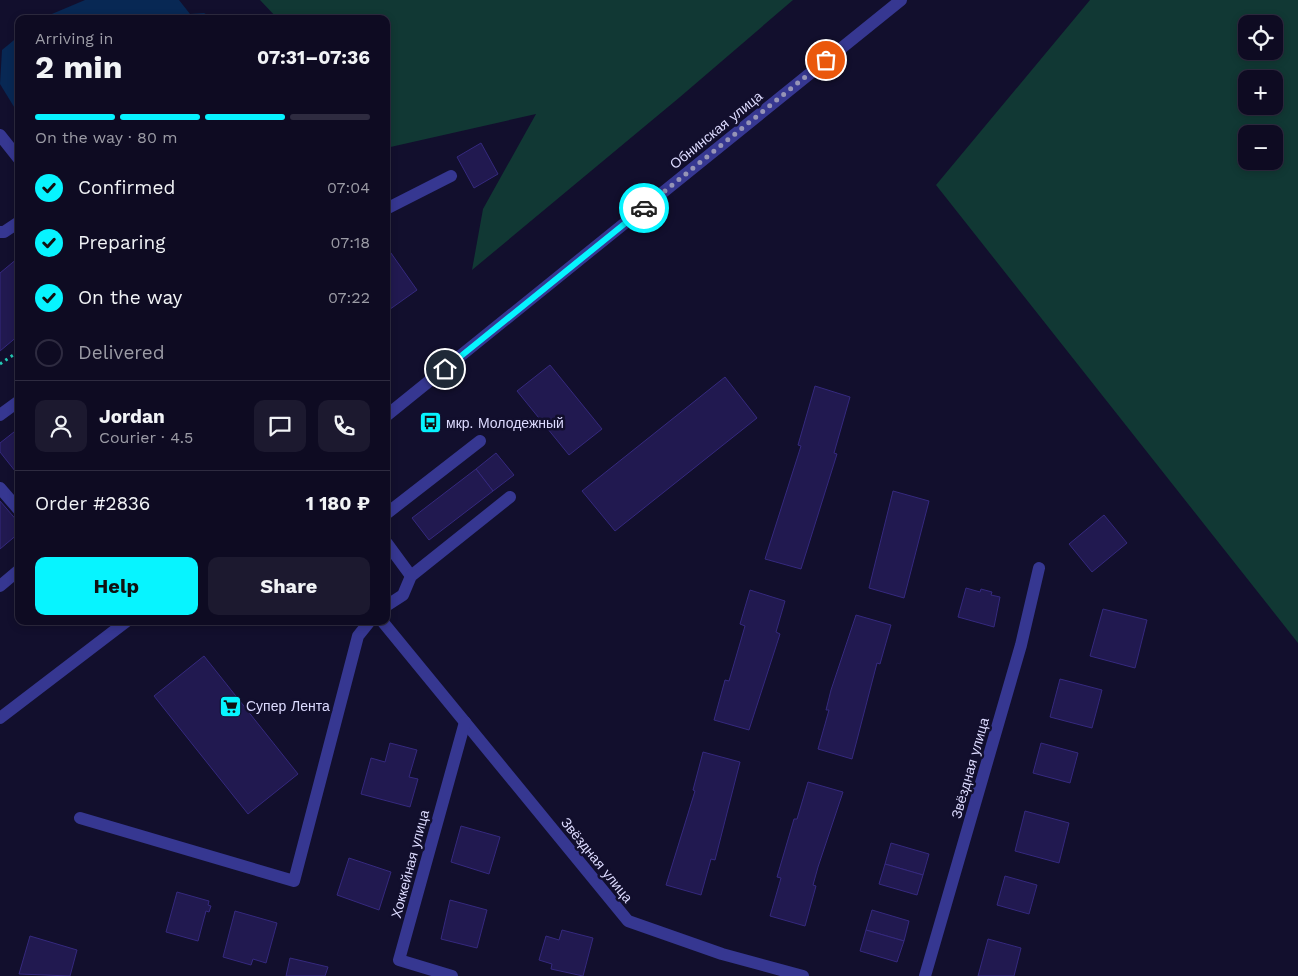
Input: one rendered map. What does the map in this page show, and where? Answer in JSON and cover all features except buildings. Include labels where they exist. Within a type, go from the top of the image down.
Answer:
[{"type":"street","name":"Обнинская улица","points":[[390,413],[901,0]]},
{"type":"street","points":[[0,135],[15,154]]},
{"type":"street","points":[[390,207],[451,176]]},
{"type":"street","points":[[1,233],[15,224]]},
{"type":"street","points":[[0,415],[15,404]]},
{"type":"street","points":[[390,511],[480,442]]},
{"type":"street","points":[[0,488],[15,505]]},
{"type":"street","points":[[390,603],[403,595],[411,576],[510,497]]},
{"type":"street","points":[[390,547],[411,576]]},
{"type":"street","name":"Звёздная улица","points":[[924,976],[1021,646],[1039,568]]},
{"type":"street","points":[[0,586],[15,573]]},
{"type":"street","points":[[0,718],[122,625]]},
{"type":"street","points":[[80,818],[294,880],[358,636],[367,625]]},
{"type":"street","name":"Звёздная улица","points":[[385,625],[628,921],[722,954],[803,976]]},
{"type":"street","name":"Хоккейная улица","points":[[452,976],[399,960],[465,722]]},
{"type":"path","points":[[0,364],[15,354]]},
{"type":"green space","points":[[260,0],[793,0],[472,270],[483,209],[536,114],[390,147],[390,15],[274,15]]},
{"type":"green space","points":[[1090,0],[1298,0],[1298,643],[936,185]]},
{"type":"water","points":[[85,0],[179,0],[190,14],[204,13],[207,15],[49,15]]},
{"type":"water","points":[[15,39],[15,108],[0,84],[2,50]]},
{"type":"way so far","points":[[644,208],[826,60]]},
{"type":"place","name":"мкр. Молодежный","points":[[430,423]]},
{"type":"place","name":"Супер Лента","points":[[230,706]]},
{"type":"route","points":[[445,369],[644,208]]}]
